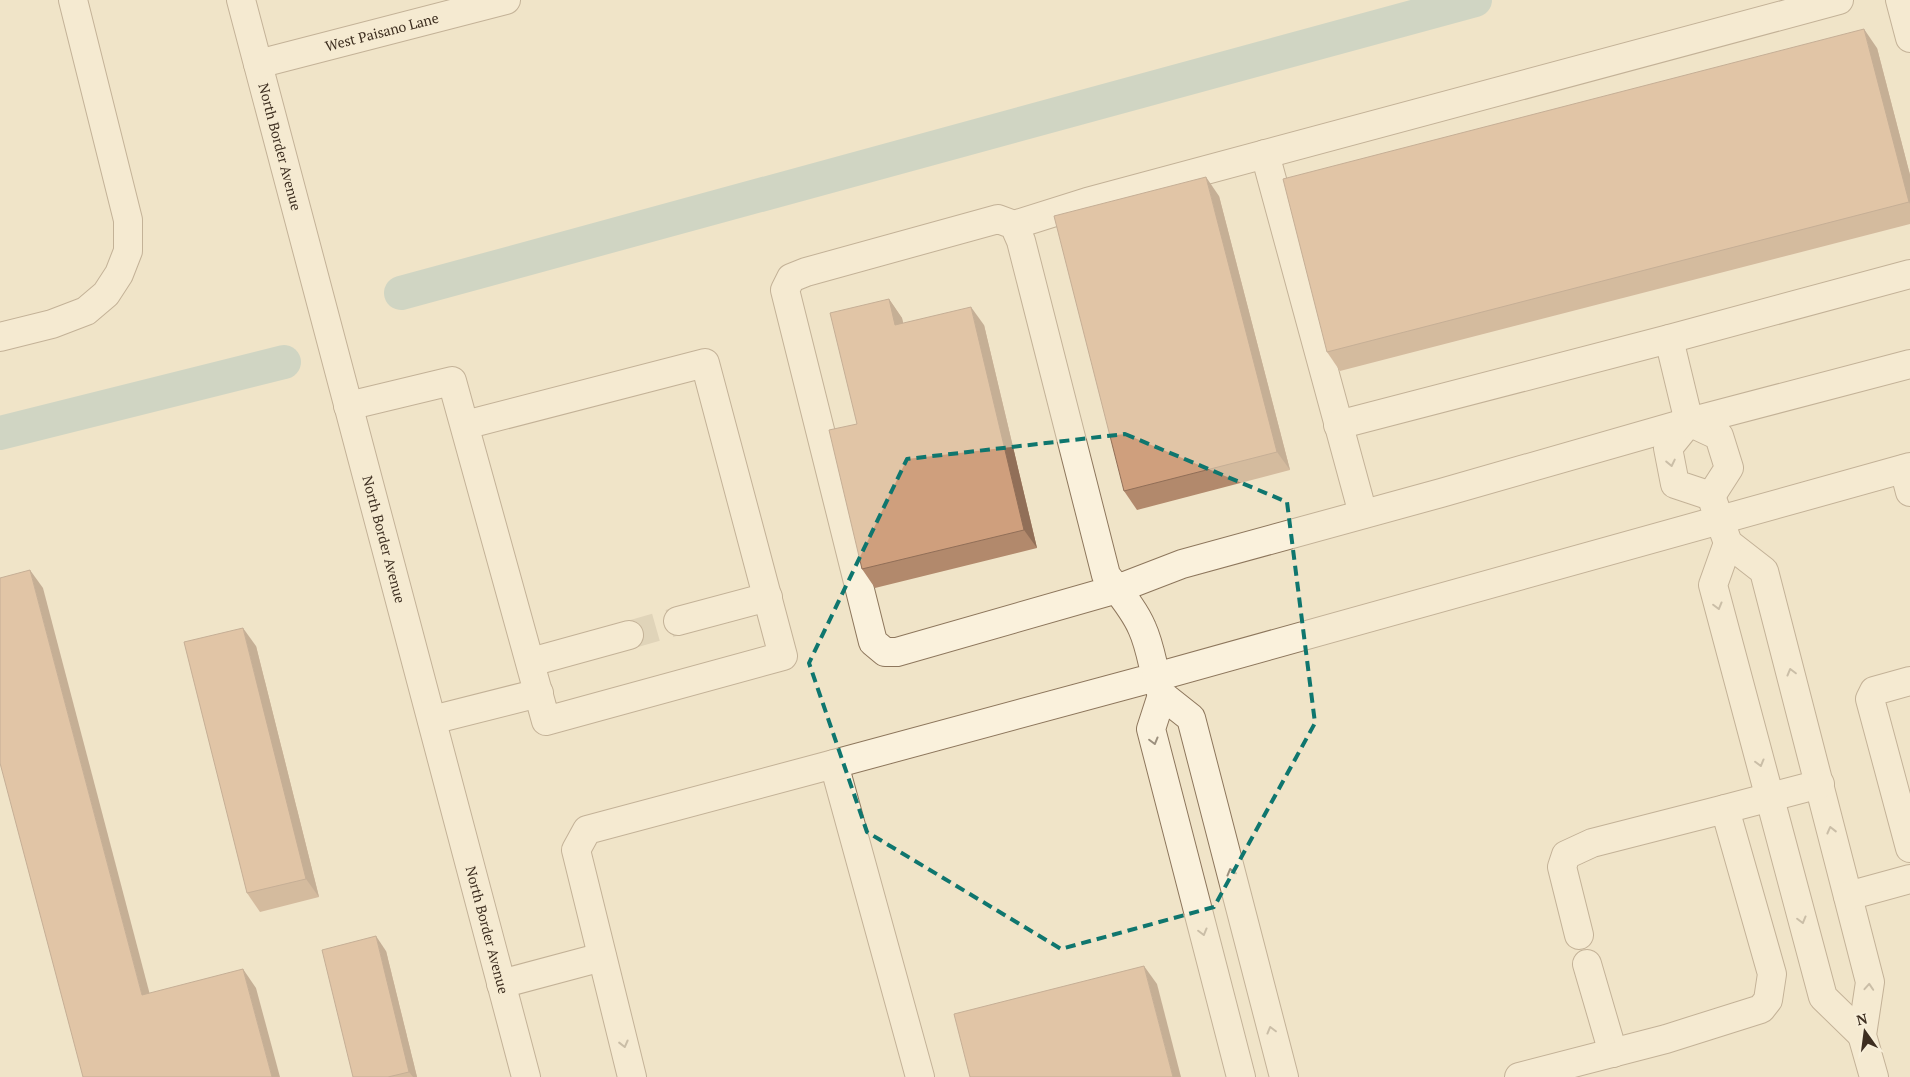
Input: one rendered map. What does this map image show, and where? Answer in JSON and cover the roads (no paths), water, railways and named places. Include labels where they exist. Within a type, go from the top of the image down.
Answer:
[{"type":"street","points":[[0,337],[52,324],[86,311],[106,294],[119,274],[128,251],[128,220],[73,0]]},
{"type":"street","name":"North Border Avenue","points":[[241,0],[526,1077]]},
{"type":"street","name":"West Paisano Lane","points":[[258,64],[506,0]]},
{"type":"street","points":[[1839,0],[1087,202],[1014,225],[998,219],[806,272],[790,278],[785,290],[873,642],[885,652],[897,652],[1117,589],[1182,564],[1689,422],[1910,364]]},
{"type":"street","points":[[1900,0],[1910,38]]},
{"type":"street","points":[[1265,154],[1363,514]]},
{"type":"street","points":[[1014,225],[1020,241],[1106,575],[1142,627],[1159,686],[1151,729],[1241,1077]]},
{"type":"street","points":[[1338,425],[1910,274]]},
{"type":"street","points":[[1669,339],[1689,422]]},
{"type":"street","points":[[348,406],[452,381],[546,721],[783,656],[705,363],[465,425]]},
{"type":"street","points":[[1689,422],[1719,436],[1729,468],[1720,520],[1713,584],[1822,997],[1862,1035]]},
{"type":"street","points":[[1689,422],[1668,448],[1675,484],[1720,520],[1764,570],[1870,982],[1862,1035],[1874,1077]]},
{"type":"street","points":[[632,1077],[576,850],[587,830],[834,764],[1159,686],[1720,520],[1908,476]]},
{"type":"street","points":[[678,621],[768,597]]},
{"type":"street","points":[[531,662],[629,635]]},
{"type":"street","points":[[1910,681],[1874,691],[1870,699],[1910,848]]},
{"type":"street","points":[[1159,686],[1190,718],[1284,1077]]},
{"type":"street","points":[[432,720],[539,692]]},
{"type":"street","points":[[834,764],[920,1077]]},
{"type":"street","points":[[1579,935],[1562,867],[1566,855],[1592,843],[1820,784]]},
{"type":"street","points":[[1519,1077],[1666,1039],[1761,1010],[1768,1000],[1772,974],[1725,810]]},
{"type":"street","points":[[1848,896],[1910,879]]},
{"type":"street","points":[[501,984],[602,957]]},
{"type":"street","points":[[1587,964],[1613,1052]]},
{"type":"waterway","points":[[401,293],[1475,0]]},
{"type":"waterway","points":[[0,433],[284,362]]},
{"type":"tunnel","points":[[629,635],[678,621]]}]
